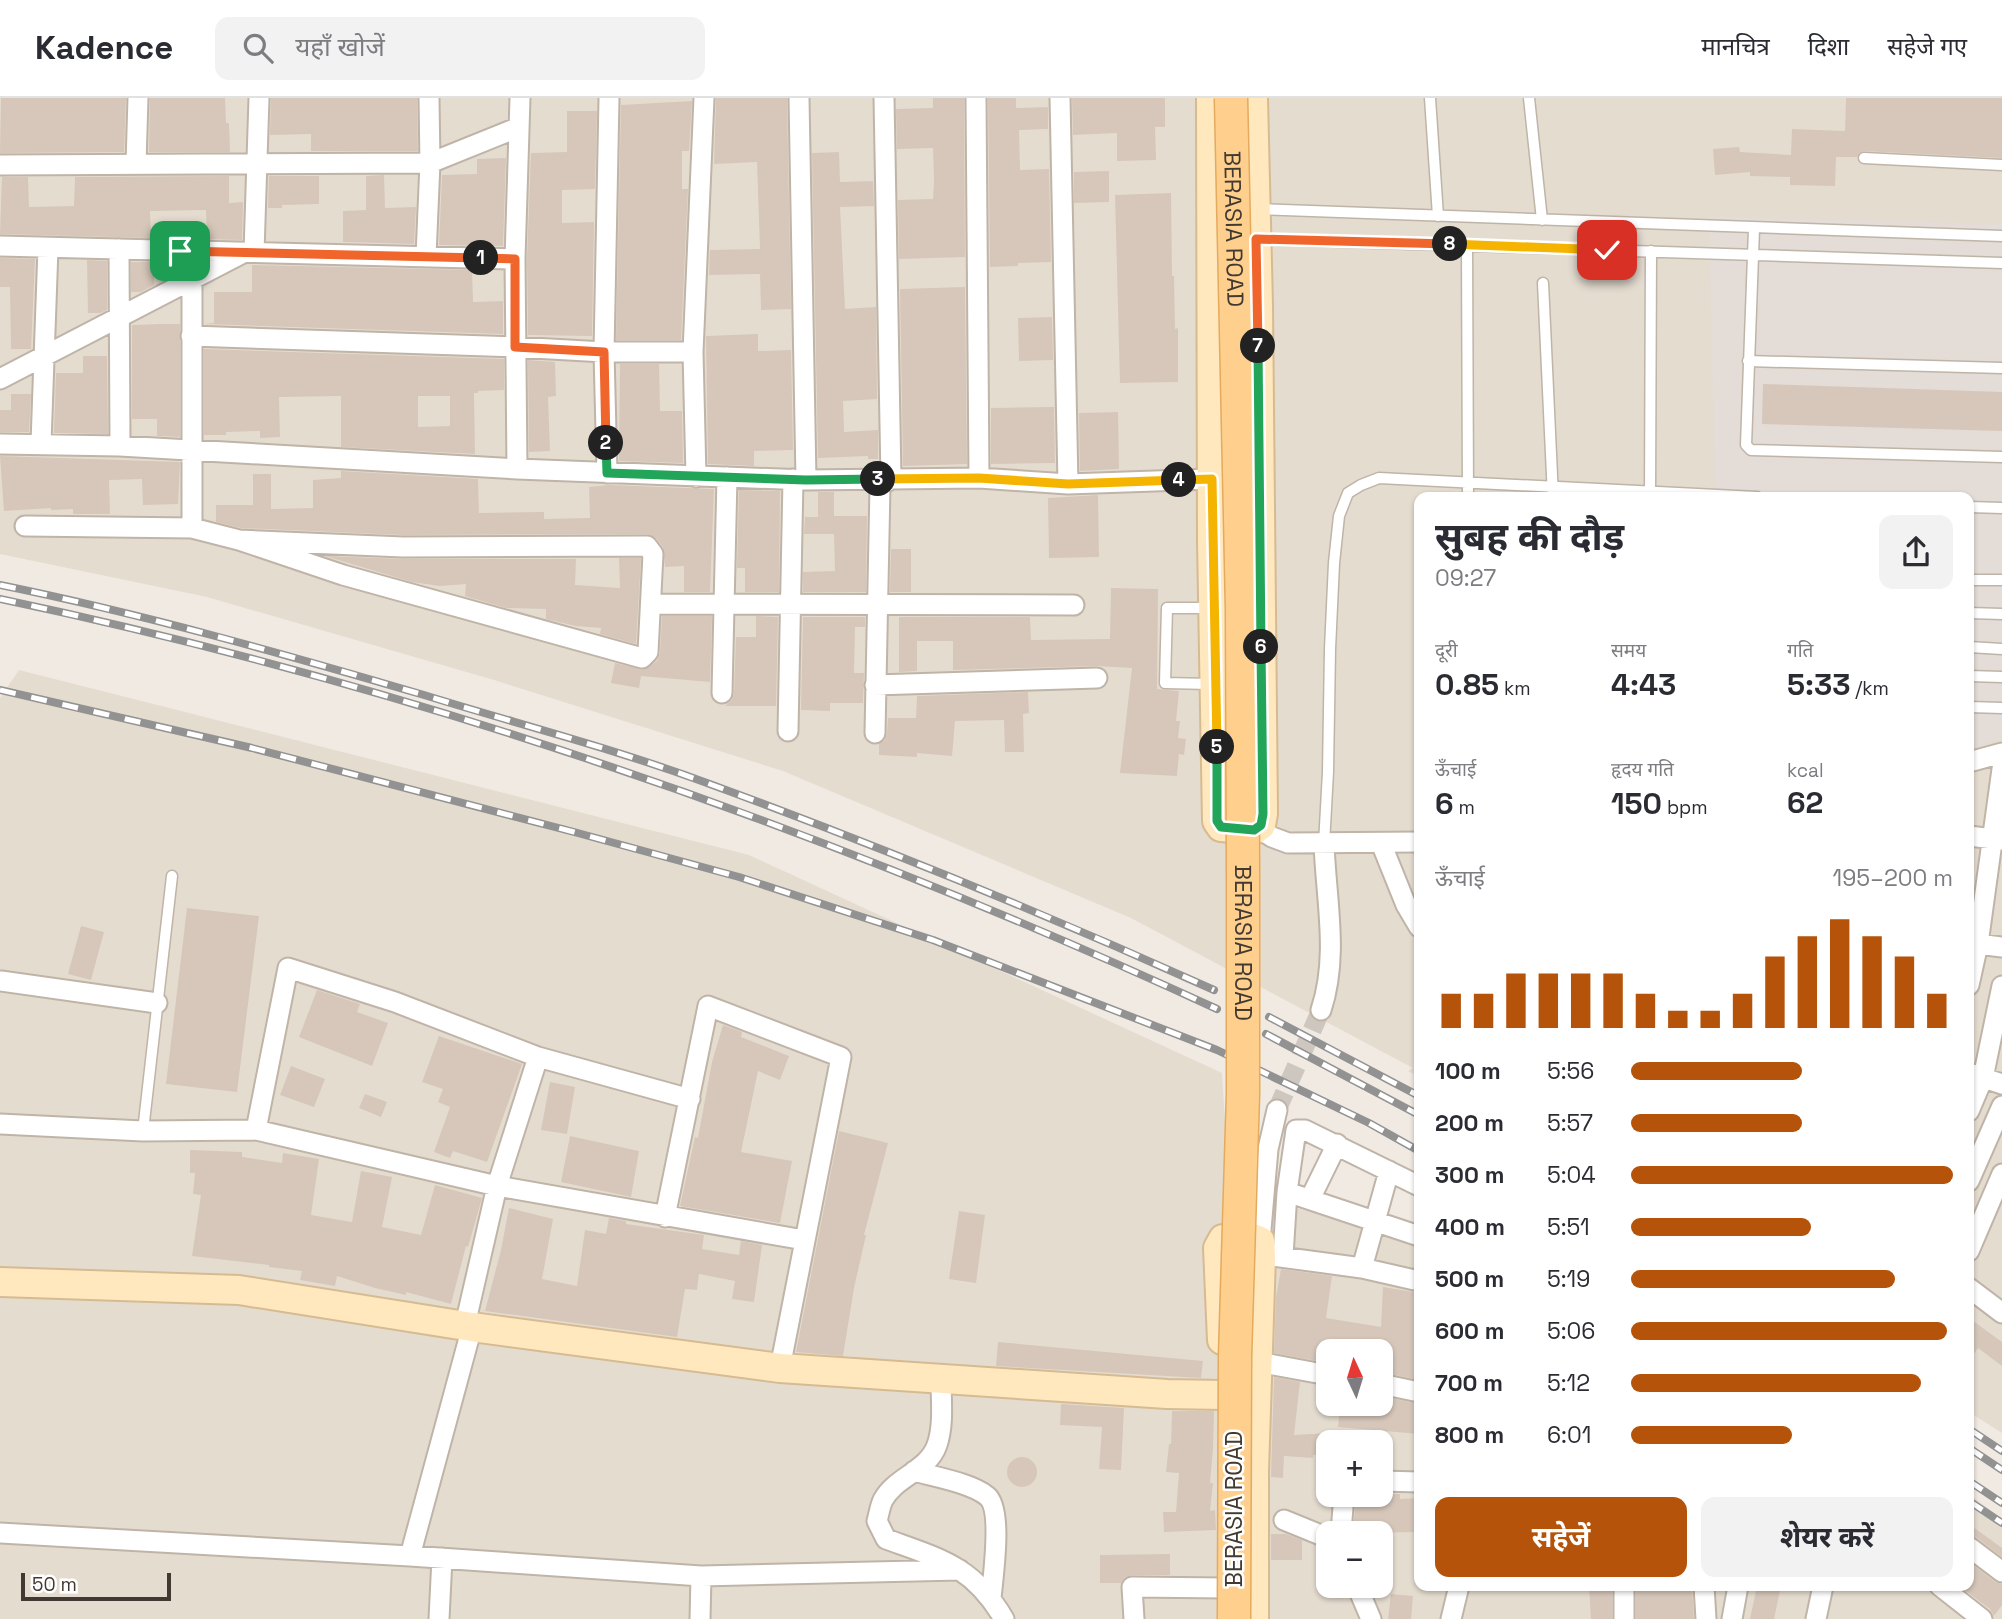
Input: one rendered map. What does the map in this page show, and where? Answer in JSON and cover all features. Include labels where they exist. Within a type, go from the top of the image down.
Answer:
[{"type":"main road","name":"BERASIA ROAD","points":[[1231,98],[1242,609],[1243,876],[1243,1094],[1235,1357],[1234,1619]]},
{"type":"street","points":[[136,164],[138,98]]},
{"type":"street","points":[[248,253],[257,164],[259,98]]},
{"type":"street","points":[[426,256],[430,163],[429,98]]},
{"type":"street","points":[[517,469],[515,259],[520,98]]},
{"type":"street","points":[[607,473],[604,352],[609,98]]},
{"type":"street","points":[[696,477],[693,352],[704,98]]},
{"type":"street","points":[[788,731],[789,603],[800,480],[799,98]]},
{"type":"street","points":[[884,98],[891,479]]},
{"type":"street","points":[[976,98],[979,478]]},
{"type":"street","points":[[1060,98],[1068,484]]},
{"type":"street","points":[[1211,98],[1212,479],[1217,821],[1221,827],[1254,830],[1261,825],[1263,801],[1253,98]]},
{"type":"street","points":[[0,165],[430,163],[519,127]]},
{"type":"street","points":[[0,246],[515,259]]},
{"type":"street","points":[[41,443],[48,248]]},
{"type":"street","points":[[119,249],[120,446]]},
{"type":"street","points":[[0,379],[248,253]]},
{"type":"street","points":[[192,280],[192,528]]},
{"type":"street","points":[[191,336],[604,352],[693,352]]},
{"type":"street","points":[[0,444],[120,446],[191,452],[696,477],[800,480],[979,478],[1068,484],[1212,479]]},
{"type":"street","points":[[722,693],[727,477]]},
{"type":"street","points":[[875,733],[880,486],[891,479]]},
{"type":"street","points":[[25,526],[192,528],[239,540],[343,575],[642,658],[648,652],[653,554],[647,545],[453,548],[239,540]]},
{"type":"street","points":[[652,604],[1074,605]]},
{"type":"street","points":[[875,685],[1097,678]]},
{"type":"street","points":[[1974,761],[2002,753]]},
{"type":"street","points":[[1974,962],[1978,944],[1977,891],[1997,839],[2002,769]]},
{"type":"street","points":[[1258,828],[1288,843],[1414,842]]},
{"type":"street","points":[[1974,837],[1997,839]]},
{"type":"street","points":[[1381,843],[1413,904]]},
{"type":"street","points":[[1321,1010],[1328,989],[1330,968],[1324,844]]},
{"type":"street","points":[[1978,944],[2002,947]]},
{"type":"street","points":[[256,1130],[288,968],[395,1002],[538,1057],[690,1099]]},
{"type":"street","points":[[0,986],[2,973],[158,1003]]},
{"type":"street","points":[[1974,1101],[1985,1078],[2002,986]]},
{"type":"street","points":[[664,1217],[708,1006],[841,1057],[780,1368]]},
{"type":"street","points":[[410,1556],[468,1326],[497,1186],[538,1057]]},
{"type":"street","points":[[1974,1170],[2002,1107]]},
{"type":"street","points":[[1254,1619],[1254,1471],[1258,1362],[1268,1251],[1268,1149],[1277,1110]]},
{"type":"street","points":[[0,1124],[143,1130],[256,1130],[497,1186],[804,1240]]},
{"type":"street","points":[[1268,1251],[1287,1192],[1296,1130],[1305,1129],[1414,1184]]},
{"type":"street","points":[[1310,1199],[1337,1144]]},
{"type":"street","points":[[1362,1268],[1389,1171]]},
{"type":"street","points":[[1974,1239],[2002,1174]]},
{"type":"street","points":[[1287,1192],[1414,1234]]},
{"type":"street","points":[[1224,1619],[1223,1395],[1218,1248],[1223,1239],[1250,1237],[1268,1251],[1414,1280]]},
{"type":"street","points":[[0,1282],[239,1290],[468,1326],[780,1368],[1167,1394],[1223,1395]]},
{"type":"street","points":[[1974,1292],[2002,1313]]},
{"type":"street","points":[[1258,1362],[1316,1373]]},
{"type":"street","points":[[941,1379],[941,1427],[937,1447],[927,1462],[883,1498],[877,1521],[886,1539],[946,1561],[972,1577],[991,1598],[1004,1619]]},
{"type":"street","points":[[1393,1387],[1414,1391]]},
{"type":"street","points":[[914,1471],[979,1491],[990,1498],[996,1512],[991,1598]]},
{"type":"street","points":[[1393,1481],[1414,1482]]},
{"type":"street","points":[[1284,1520],[1316,1533]]},
{"type":"street","points":[[0,1533],[410,1556],[701,1576],[960,1570]]},
{"type":"street","points":[[1974,1551],[2002,1572]]},
{"type":"street","points":[[439,1619],[442,1558]]},
{"type":"street","points":[[700,1619],[701,1576]]},
{"type":"street","points":[[1134,1619],[1132,1587],[1224,1588]]},
{"type":"street","points":[[1451,1619],[1458,1591]]},
{"type":"street","points":[[1624,1591],[1624,1619]]},
{"type":"street","points":[[1704,1591],[1706,1619]]},
{"type":"street","points":[[1732,1619],[1737,1591]]},
{"type":"street","points":[[1816,1619],[1822,1591]]},
{"type":"street","points":[[1946,1591],[1982,1619]]},
{"type":"street","points":[[1362,1598],[1371,1619]]},
{"type":"lane","points":[[1430,98],[1438,216]]},
{"type":"lane","points":[[1529,98],[1542,220]]},
{"type":"lane","points":[[1864,158],[2002,166]]},
{"type":"lane","points":[[1256,209],[2002,236]]},
{"type":"lane","points":[[1754,229],[1746,434],[1746,445],[1751,450],[2002,457]]},
{"type":"lane","points":[[1256,239],[2002,263]]},
{"type":"lane","points":[[1467,245],[1468,492]]},
{"type":"lane","points":[[1650,492],[1651,251]]},
{"type":"lane","points":[[1324,844],[1330,649],[1339,516],[1348,494],[1379,478],[1468,482],[1553,492],[1543,283]]},
{"type":"lane","points":[[1748,361],[2002,368]]},
{"type":"lane","points":[[1974,507],[2002,508]]},
{"type":"lane","points":[[1974,580],[2002,580]]},
{"type":"lane","points":[[1214,608],[1167,608],[1165,682],[1216,684]]},
{"type":"lane","points":[[1974,613],[2002,614]]},
{"type":"lane","points":[[1974,648],[2002,649]]},
{"type":"lane","points":[[1974,676],[2002,677]]},
{"type":"lane","points":[[1974,707],[2002,708]]},
{"type":"lane","points":[[143,1130],[172,876]]},
{"type":"shaded area","points":[[0,98],[2002,98],[2002,1433],[1974,1415],[1974,492],[1414,492],[1414,1074],[1408,1071],[1413,1068],[1131,918],[783,771],[494,680],[207,597],[0,554]]},
{"type":"shaded area","points":[[1709,216],[2002,224],[2002,739],[1974,747],[1974,492],[1715,492]]},
{"type":"shaded area","points":[[19,670],[749,855],[1222,1073],[1238,1335],[1237,1619],[0,1619],[0,698]]},
{"type":"shaded area","points":[[1244,1194],[1414,1240],[1414,1591],[1974,1591],[1974,1498],[2002,1519],[2002,1619],[1246,1619]]},
{"type":"building","points":[[1,98],[126,98],[124,152],[0,153]]},
{"type":"building","points":[[150,98],[225,98],[230,152],[149,152]]},
{"type":"building","points":[[271,98],[417,98],[418,151],[311,151],[311,134],[270,135]]},
{"type":"building","points":[[716,98],[787,98],[791,309],[761,310],[760,274],[709,275],[710,250],[760,249],[757,162],[714,164]]},
{"type":"building","points":[[933,98],[964,98],[965,257],[899,259],[898,200],[933,199],[934,180],[933,148],[897,149],[896,109],[933,108]]},
{"type":"building","points":[[988,98],[1016,98],[1016,108],[1048,107],[1048,129],[1019,130],[1020,170],[1049,169],[1051,262],[990,267]]},
{"type":"building","points":[[1072,98],[1165,98],[1165,127],[1155,127],[1156,160],[1117,161],[1117,133],[1073,135]]},
{"type":"building","points":[[1846,98],[2002,98],[2002,158],[1864,151],[1857,157],[1836,157],[1835,186],[1790,185],[1790,177],[1750,176],[1750,172],[1715,175],[1713,149],[1739,147],[1740,152],[1791,155],[1792,129],[1845,131]]},
{"type":"building","points":[[692,101],[689,151],[682,151],[682,189],[688,189],[681,340],[616,340],[621,105]]},
{"type":"building","points":[[567,111],[597,111],[595,189],[562,190],[562,223],[594,222],[592,336],[528,335],[527,259],[531,153],[567,152]]},
{"type":"building","points":[[839,152],[840,182],[873,181],[874,206],[840,207],[845,309],[876,307],[877,399],[843,401],[844,432],[878,430],[878,459],[868,459],[868,456],[818,458],[812,153]]},
{"type":"building","points":[[506,158],[503,246],[439,245],[442,175],[477,174],[477,159]]},
{"type":"building","points":[[1109,171],[1109,202],[1074,203],[1074,172]]},
{"type":"building","points":[[384,175],[385,208],[416,207],[414,244],[343,242],[343,211],[366,210],[366,176]]},
{"type":"building","points":[[229,176],[229,203],[243,202],[242,240],[207,239],[206,210],[150,211],[151,238],[0,234],[2,177],[28,177],[29,207],[74,206],[75,177]]},
{"type":"building","points":[[269,176],[319,176],[319,204],[268,208]]},
{"type":"building","points":[[1171,193],[1178,382],[1120,383],[1115,195]]},
{"type":"building","points":[[0,258],[35,259],[31,349],[11,349],[10,287],[0,287]]},
{"type":"building","points":[[87,260],[107,261],[107,310],[100,313],[88,313]]},
{"type":"building","points":[[131,262],[154,262],[154,285],[141,292],[131,292]]},
{"type":"building","points":[[252,265],[472,270],[473,302],[503,301],[503,334],[204,324],[214,323],[214,292],[252,292]]},
{"type":"building","points":[[965,287],[967,464],[903,466],[900,289]]},
{"type":"building","points":[[1052,317],[1053,360],[1019,361],[1018,318]]},
{"type":"building","points":[[180,324],[180,437],[157,436],[157,419],[132,419],[132,325]]},
{"type":"building","points":[[758,334],[758,351],[791,350],[793,450],[754,451],[754,466],[708,464],[706,336]]},
{"type":"building","points":[[204,349],[504,359],[504,390],[474,393],[475,454],[341,447],[341,396],[279,397],[280,437],[260,438],[260,431],[204,435]],"holes":[[[418,396],[450,396],[450,426],[418,427]]]},
{"type":"building","points":[[83,356],[107,356],[108,434],[54,433],[56,373],[83,373]]},
{"type":"building","points":[[528,360],[555,362],[556,396],[548,397],[550,451],[529,452]]},
{"type":"building","points":[[620,364],[659,364],[660,411],[682,411],[683,463],[619,461]]},
{"type":"building","points":[[1763,384],[2002,392],[2002,431],[1762,424]]},
{"type":"building","points":[[11,394],[31,394],[29,432],[0,432],[0,410],[11,410]]},
{"type":"building","points":[[1054,407],[1055,463],[991,464],[991,408]]},
{"type":"building","points":[[1118,412],[1119,469],[1080,471],[1079,413]]},
{"type":"building","points":[[0,456],[180,462],[178,504],[143,505],[142,479],[109,480],[110,514],[73,514],[73,509],[51,508],[4,511]]},
{"type":"building","points":[[341,471],[478,479],[479,513],[544,512],[544,519],[590,518],[589,487],[609,485],[714,489],[710,592],[684,592],[684,566],[665,567],[663,547],[656,538],[648,534],[403,535],[241,528],[216,522],[216,505],[253,505],[253,474],[271,474],[271,509],[313,508],[313,480],[341,478]]},
{"type":"building","points":[[739,490],[780,491],[779,592],[745,592],[745,568],[737,568]]},
{"type":"building","points":[[818,492],[834,492],[834,516],[867,516],[866,592],[803,592],[803,572],[835,571],[834,534],[804,534],[805,517],[818,517]]},
{"type":"building","points":[[1098,495],[1099,557],[1049,558],[1048,498]]},
{"type":"building","points":[[891,549],[911,549],[911,592],[890,592]]},
{"type":"building","points":[[325,556],[576,559],[575,585],[620,588],[619,558],[641,558],[636,644],[600,634],[601,628],[546,619],[546,609],[506,608],[465,596],[466,584],[440,586],[412,582]]},
{"type":"building","points":[[1111,588],[1158,589],[1157,689],[1179,691],[1176,721],[1180,721],[1178,738],[1186,739],[1184,755],[1179,754],[1177,776],[1120,773],[1132,668],[1097,666],[953,670],[953,641],[917,641],[917,671],[899,672],[899,617],[1030,617],[1031,640],[1110,639]]},
{"type":"building","points":[[662,616],[712,616],[710,682],[641,676],[639,688],[611,683],[615,663],[644,670],[657,661]]},
{"type":"building","points":[[756,616],[778,617],[776,706],[725,706],[734,694],[736,637],[756,637]]},
{"type":"building","points":[[803,617],[865,617],[865,627],[855,627],[854,673],[864,673],[863,703],[830,703],[830,711],[801,710]]},
{"type":"building","points":[[1028,692],[1029,713],[1023,714],[1024,752],[1005,752],[1004,720],[955,721],[952,756],[917,753],[917,757],[879,755],[879,744],[885,740],[887,734],[888,718],[916,718],[917,696]]},
{"type":"building","points":[[187,908],[259,916],[237,1092],[166,1084]]},
{"type":"building","points":[[81,926],[104,932],[91,980],[68,974]]},
{"type":"building","points":[[317,990],[360,1004],[357,1012],[388,1023],[372,1066],[299,1037]]},
{"type":"building","points":[[723,1025],[742,1032],[741,1037],[789,1056],[780,1080],[758,1071],[741,1152],[792,1161],[780,1223],[680,1206],[695,1137],[698,1138],[712,1062]]},
{"type":"building","points":[[439,1036],[522,1064],[487,1162],[453,1151],[450,1158],[434,1152],[450,1107],[438,1102],[443,1089],[422,1082]]},
{"type":"building","points":[[291,1066],[325,1079],[314,1107],[280,1095]]},
{"type":"building","points":[[550,1082],[575,1087],[567,1134],[541,1130]]},
{"type":"building","points":[[365,1094],[387,1102],[381,1117],[359,1108]]},
{"type":"building","points":[[839,1131],[888,1143],[864,1235],[843,1356],[796,1352]]},
{"type":"building","points":[[570,1136],[639,1151],[631,1197],[561,1182]]},
{"type":"building","points":[[190,1150],[242,1152],[242,1157],[282,1163],[283,1153],[319,1159],[311,1215],[352,1222],[361,1171],[392,1177],[382,1227],[421,1235],[435,1185],[482,1198],[451,1304],[406,1292],[406,1295],[375,1288],[337,1276],[335,1286],[300,1280],[302,1271],[192,1256],[201,1195],[193,1194],[195,1173],[190,1173]]},
{"type":"building","points":[[509,1208],[553,1219],[542,1279],[577,1286],[585,1230],[606,1234],[609,1218],[626,1221],[626,1224],[704,1235],[702,1249],[739,1255],[741,1241],[762,1245],[754,1302],[732,1299],[735,1281],[699,1274],[697,1290],[685,1289],[677,1337],[485,1311]]},
{"type":"building","points":[[959,1211],[985,1215],[976,1283],[949,1279]]},
{"type":"building","points":[[1281,1269],[1332,1276],[1326,1318],[1381,1327],[1383,1287],[1414,1292],[1414,1379],[1393,1375],[1393,1339],[1316,1339],[1316,1361],[1274,1353],[1276,1297]]},
{"type":"building","points":[[1974,1322],[2002,1342],[2002,1366],[1978,1348],[1974,1354]]},
{"type":"building","points":[[998,1342],[1203,1361],[1201,1378],[996,1366]]},
{"type":"building","points":[[1274,1377],[1300,1382],[1294,1435],[1316,1434],[1316,1455],[1313,1458],[1284,1456],[1283,1478],[1271,1477]]},
{"type":"building","points":[[1393,1399],[1414,1403],[1414,1434],[1338,1427],[1339,1416],[1393,1416]]},
{"type":"building","points":[[1061,1404],[1124,1408],[1121,1470],[1099,1469],[1102,1427],[1060,1425]]},
{"type":"building","points":[[1172,1411],[1214,1411],[1210,1511],[1215,1510],[1216,1530],[1164,1532],[1163,1512],[1176,1512],[1179,1473],[1166,1472],[1171,1444]]},
{"type":"building","points":[[1022,1457],[1033,1461],[1037,1472],[1033,1483],[1022,1487],[1011,1483],[1007,1472],[1011,1461]]},
{"type":"building","points":[[1393,1494],[1400,1494],[1400,1499],[1414,1498],[1414,1532],[1393,1532],[1393,1521],[1354,1521],[1355,1507],[1393,1507]]},
{"type":"building","points":[[1974,1528],[2002,1548],[2002,1557],[1976,1537]]},
{"type":"building","points":[[1271,1534],[1286,1534],[1302,1540],[1302,1560],[1271,1560]]},
{"type":"building","points":[[1170,1554],[1170,1575],[1132,1575],[1125,1577],[1121,1583],[1100,1583],[1100,1555]]},
{"type":"building","points":[[1974,1566],[1995,1582],[2002,1584],[2002,1605],[1994,1616],[1990,1609],[1966,1591],[1974,1591]]},
{"type":"building","points":[[1589,1591],[1612,1591],[1612,1619],[1591,1619]]},
{"type":"building","points":[[1636,1591],[1692,1591],[1694,1619],[1636,1619]]},
{"type":"building","points":[[1756,1591],[1780,1591],[1774,1619],[1750,1619]]},
{"type":"building","points":[[1393,1594],[1413,1596],[1411,1619],[1388,1619]]},
{"type":"tunnel","points":[[1277,1110],[1321,1010]]},
{"type":"railway","points":[[0,585],[266,650],[637,759],[835,831],[963,882],[1214,990]]},
{"type":"railway","points":[[0,599],[313,675],[467,720],[620,770],[772,824],[922,882],[1217,1009]]},
{"type":"railway","points":[[0,690],[252,748],[739,877],[933,940],[1217,1050],[1369,1123],[1414,1148]]},
{"type":"railway","points":[[1269,1017],[1414,1093]]},
{"type":"railway","points":[[1266,1034],[1414,1112]]},
{"type":"railway","points":[[1974,1432],[2002,1451]]},
{"type":"railway","points":[[1974,1451],[2002,1470]]},
{"type":"railway","points":[[1974,1484],[2002,1503]]},
{"type":"railway","points":[[1974,1504],[2002,1523]]},
{"type":"route","points":[[180,251],[515,259],[515,347],[604,352],[607,473],[806,480],[979,478],[1068,484],[1212,479],[1217,821],[1221,827],[1254,830],[1261,825],[1263,814],[1256,239],[1607,250]]}]
